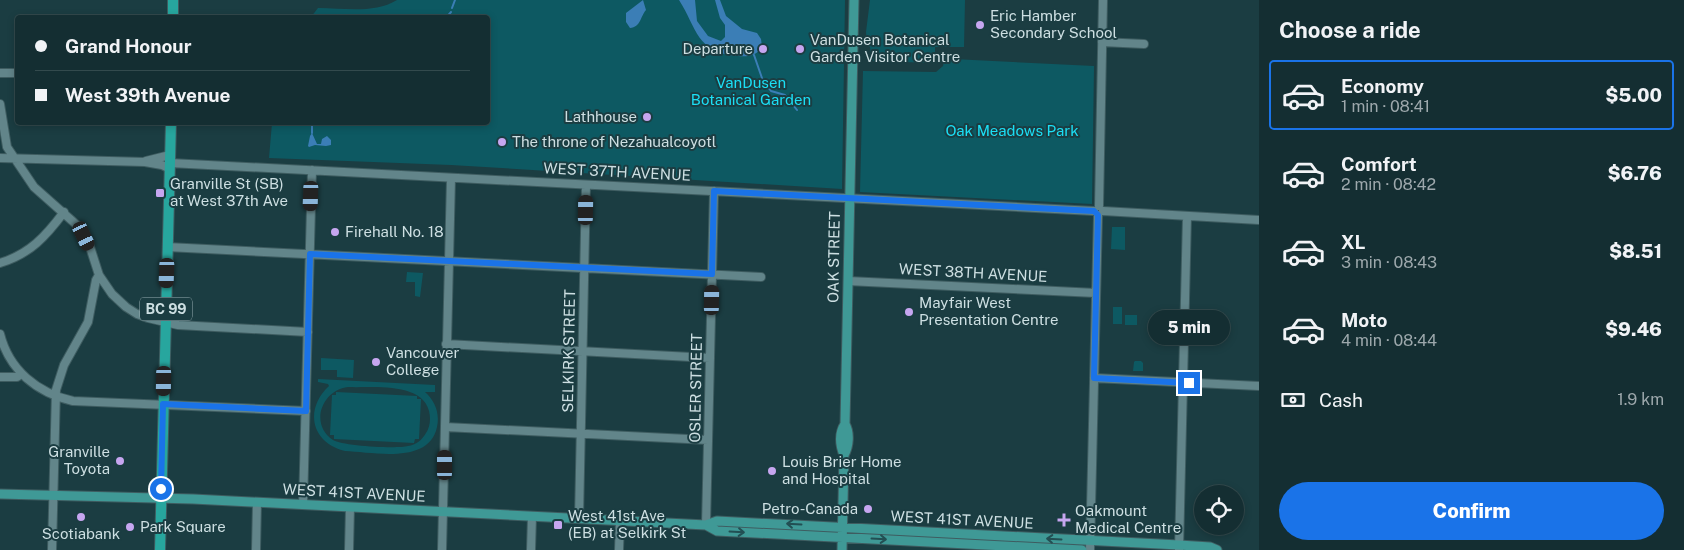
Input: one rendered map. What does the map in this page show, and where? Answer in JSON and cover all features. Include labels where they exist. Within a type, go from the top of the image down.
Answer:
[{"type":"highway","points":[[173,0],[173,15]]},
{"type":"highway","name":"BC 99","points":[[160,550],[171,125]]},
{"type":"main road","name":"OAK STREET","points":[[842,550],[844,455],[841,448],[842,430],[846,424],[854,0]]},
{"type":"main road","name":"WEST 41ST AVENUE","points":[[0,494],[257,502],[706,525],[717,521],[843,527],[916,528],[1091,545],[1179,548],[1210,547],[1218,550]]},
{"type":"main road","name":"WEST 41ST AVENUE","points":[[706,525],[716,531],[842,538],[915,541],[1018,538],[1082,550]]},
{"type":"main road","points":[[915,541],[916,528]]},
{"type":"street","points":[[1091,545],[1103,0]]},
{"type":"street","points":[[1102,42],[1144,44]]},
{"type":"street","points":[[0,73],[15,73]]},
{"type":"street","points":[[0,104],[7,147],[34,187],[78,226],[84,236],[99,275],[112,294],[126,307],[142,316],[178,325],[308,332]]},
{"type":"street","name":"WEST 37TH AVENUE","points":[[0,158],[170,162],[1259,220]]},
{"type":"street","name":"WEST 37TH AVENUE","points":[[144,162],[161,165],[170,162]]},
{"type":"street","points":[[303,505],[312,170]]},
{"type":"street","points":[[442,550],[451,178]]},
{"type":"street","name":"SELKIRK STREET","points":[[579,518],[586,184]]},
{"type":"street","name":"OSLER STREET","points":[[706,525],[714,191]]},
{"type":"street","points":[[0,262],[24,252],[34,245],[53,228],[64,212]]},
{"type":"street","points":[[1179,548],[1187,216]]},
{"type":"street","points":[[167,247],[761,277]]},
{"type":"street","points":[[52,550],[56,396],[64,365],[88,322],[96,280],[99,275]]},
{"type":"street","name":"WEST 38TH AVENUE","points":[[848,281],[1096,293]]},
{"type":"street","points":[[0,334],[14,365],[21,374],[41,389],[73,401],[306,411]]},
{"type":"street","points":[[446,344],[710,358]]},
{"type":"street","points":[[0,377],[17,377],[21,374]]},
{"type":"street","points":[[1094,378],[1259,386]]},
{"type":"street","points":[[445,426],[708,440]]},
{"type":"street","points":[[256,550],[257,502]]},
{"type":"street","points":[[349,550],[350,507]]},
{"type":"street","points":[[531,550],[532,516]]},
{"type":"street","points":[[619,550],[620,520]]},
{"type":"green space","name":"VanDusen Botanical Garden","points":[[397,0],[845,0],[842,189],[451,165],[269,158],[272,125],[490,125],[490,15],[313,15],[318,8],[369,9]]},
{"type":"green space","points":[[870,0],[965,0],[964,47],[935,47],[935,63],[872,61],[870,47],[867,46],[866,32]]},
{"type":"green space","name":"Oak Meadows Park","points":[[945,54],[953,59],[1094,66],[1092,204],[860,192],[863,71],[936,72],[943,66]]},
{"type":"green space","points":[[1112,227],[1125,227],[1125,250],[1111,249]]},
{"type":"green space","points":[[407,272],[423,273],[420,297],[415,296],[415,282],[406,282]]},
{"type":"green space","points":[[1113,307],[1122,307],[1122,324],[1113,324]]},
{"type":"green space","points":[[1125,315],[1137,315],[1137,325],[1125,325]]},
{"type":"green space","points":[[321,358],[354,360],[353,378],[337,377],[337,370],[321,370]]},
{"type":"green space","points":[[1135,361],[1143,363],[1143,371],[1133,371]]},
{"type":"green space","points":[[318,379],[435,385],[435,392],[425,392],[432,399],[437,412],[438,422],[432,439],[423,447],[412,452],[398,454],[345,451],[334,447],[318,433],[315,424],[316,405],[321,395],[329,386],[328,384],[318,382]],"holes":[[[348,387],[395,388],[417,395],[424,402],[430,414],[427,431],[421,440],[402,447],[358,445],[333,440],[326,433],[322,425],[320,417],[322,409],[331,394],[339,389]]]},
{"type":"green space","points":[[336,392],[417,396],[417,399],[421,399],[419,439],[415,439],[414,443],[334,439],[334,435],[330,435],[332,395],[336,395]]},
{"type":"water","points":[[643,0],[646,10],[638,24],[630,28],[626,22],[626,13]]},
{"type":"water","points":[[679,0],[695,0],[697,21],[708,36],[721,41],[725,37],[725,25],[720,18],[715,0],[720,0],[726,16],[742,29],[757,33],[761,39],[762,47],[754,54],[745,56],[724,54],[714,50],[700,37]]},
{"type":"water","points":[[312,133],[317,144],[321,144],[322,139],[327,136],[331,140],[331,145],[309,147]]},
{"type":"waterway","points":[[452,8],[455,0]]},
{"type":"waterway","points":[[754,55],[763,81],[771,91],[785,95],[797,110]]},
{"type":"waterway","points":[[312,125],[312,133]]},
{"type":"place","name":"Eric Hamber Secondary School","points":[[980,25]]},
{"type":"place","name":"Departure","points":[[763,49]]},
{"type":"place","name":"VanDusen Botanical Garden Visitor Centre","points":[[800,49]]},
{"type":"place","name":"Lathhouse","points":[[647,117]]},
{"type":"place","name":"The throne of Nezahualcoyotl","points":[[502,142]]},
{"type":"place","name":"Granville St (SB) at West 37th Ave","points":[[160,193]]},
{"type":"place","name":"Firehall No. 18","points":[[335,232]]},
{"type":"place","name":"Mayfair West Presentation Centre","points":[[909,312]]},
{"type":"place","name":"Vancouver College","points":[[376,362]]},
{"type":"place","name":"Granville Toyota","points":[[120,461]]},
{"type":"place","name":"Louis Brier Home and Hospital","points":[[772,471]]},
{"type":"place","name":"Petro-Canada","points":[[868,509]]},
{"type":"place","name":"Scotiabank","points":[[81,517]]},
{"type":"place","name":"Oakmount Medical Centre","points":[[1064,520]]},
{"type":"place","name":"West 41st Ave (EB) at Selkirk St","points":[[558,525]]},
{"type":"place","name":"Park Square","points":[[130,527]]},
{"type":"route","points":[[161,489],[163,404],[306,411],[310,254],[712,274],[714,191],[1094,211],[1098,215],[1094,378],[1189,383]]}]
